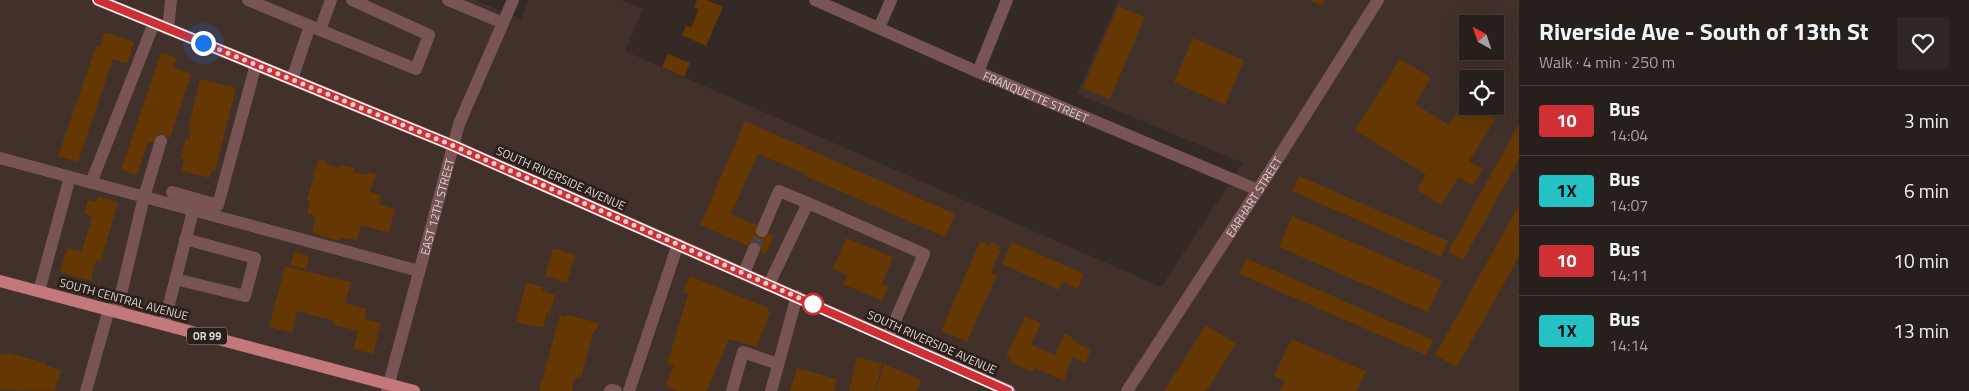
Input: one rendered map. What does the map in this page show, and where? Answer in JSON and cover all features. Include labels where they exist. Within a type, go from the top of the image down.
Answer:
[{"type":"main road","name":"SOUTH RIVERSIDE AVENUE","points":[[98,0],[454,146],[770,284],[1008,391]]},
{"type":"main road","name":"SOUTH CENTRAL AVENUE","points":[[0,281],[164,324],[388,388],[414,391]]},
{"type":"street","points":[[168,29],[172,0]]},
{"type":"street","points":[[248,0],[416,69],[428,35],[352,0]]},
{"type":"street","points":[[292,79],[315,28],[331,0]]},
{"type":"street","points":[[448,0],[503,23]]},
{"type":"street","name":"EAST 12TH STREET","points":[[388,388],[459,124],[513,0]]},
{"type":"street","name":"FRANQUETTE STREET","points":[[815,0],[978,72],[1258,190]]},
{"type":"street","points":[[879,28],[891,0]]},
{"type":"street","points":[[978,72],[1007,0]]},
{"type":"street","name":"EARHART STREET","points":[[1127,391],[1258,190],[1378,0]]},
{"type":"street","points":[[91,183],[154,23]]},
{"type":"street","points":[[0,158],[144,197],[194,204],[218,205],[256,64]]},
{"type":"street","points":[[86,391],[113,310],[161,142]]},
{"type":"street","points":[[39,291],[70,177]]},
{"type":"street","points":[[762,231],[779,191],[924,254],[888,337]]},
{"type":"street","points":[[172,192],[194,204],[420,271]]},
{"type":"street","points":[[770,284],[808,203]]},
{"type":"street","points":[[164,324],[194,204]]},
{"type":"street","points":[[175,279],[245,296],[254,258],[185,239]]},
{"type":"street","points":[[629,391],[678,244]]},
{"type":"street","points":[[744,273],[754,249]]},
{"type":"street","points":[[771,391],[797,296]]},
{"type":"street","points":[[732,391],[743,352],[778,364]]},
{"type":"street","points":[[610,391],[616,391]]},
{"type":"shaded area","points":[[0,0],[475,0],[521,19],[528,0],[621,0],[643,9],[625,51],[1161,287],[1243,163],[1077,94],[1118,0],[1519,0],[1519,391],[0,391]]},
{"type":"building","points":[[697,0],[707,0],[723,7],[706,46],[682,35],[686,26],[691,28],[699,9],[694,8]]},
{"type":"building","points":[[1309,0],[1325,0],[1322,6]]},
{"type":"building","points":[[1118,6],[1145,17],[1110,99],[1083,88]]},
{"type":"building","points":[[105,32],[134,42],[127,64],[113,59],[78,162],[58,156],[96,46],[100,47]]},
{"type":"building","points":[[1193,38],[1244,60],[1225,105],[1174,82]]},
{"type":"building","points":[[161,53],[176,58],[173,67],[191,74],[170,138],[158,133],[154,144],[148,142],[137,175],[121,170]]},
{"type":"building","points":[[668,54],[690,63],[684,77],[662,67]]},
{"type":"building","points":[[1400,59],[1431,78],[1415,104],[1449,125],[1459,109],[1459,115],[1490,115],[1496,119],[1469,161],[1483,169],[1472,186],[1459,177],[1441,205],[1417,190],[1426,175],[1355,130]]},
{"type":"building","points":[[200,79],[236,88],[215,171],[212,170],[210,178],[181,171],[184,159],[181,158],[186,138],[189,139],[191,130],[188,130]]},
{"type":"building","points":[[745,121],[955,214],[945,237],[758,154],[731,214],[757,225],[756,228],[774,236],[766,254],[700,225]]},
{"type":"building","points":[[1519,124],[1519,160],[1463,260],[1448,252]]},
{"type":"building","points":[[318,159],[327,161],[326,164],[340,168],[340,165],[354,168],[353,172],[367,175],[368,172],[376,174],[370,192],[381,195],[379,204],[395,209],[389,233],[361,225],[357,240],[340,238],[339,241],[312,233],[316,216],[307,214],[310,201],[307,200]]},
{"type":"building","points":[[1299,176],[1448,241],[1441,257],[1292,191]]},
{"type":"building","points":[[98,196],[118,202],[101,262],[96,260],[91,281],[60,272],[67,248],[82,252],[92,216],[84,214],[88,200],[96,202]]},
{"type":"building","points":[[1519,205],[1519,257],[1457,367],[1435,355]]},
{"type":"building","points":[[1292,216],[1442,281],[1428,312],[1279,247]]},
{"type":"building","points":[[846,238],[893,257],[882,284],[888,287],[882,301],[843,284],[847,275],[833,269]]},
{"type":"building","points":[[980,241],[989,245],[991,242],[1000,246],[998,249],[1001,250],[991,272],[997,275],[967,342],[941,331]]},
{"type":"building","points":[[1012,242],[1084,274],[1078,289],[1062,282],[1059,290],[1002,264]]},
{"type":"building","points":[[553,248],[575,255],[567,283],[545,276]]},
{"type":"building","points":[[294,252],[309,256],[306,269],[290,265]]},
{"type":"building","points":[[1246,258],[1433,340],[1426,355],[1239,274]]},
{"type":"building","points":[[285,266],[351,282],[345,303],[367,309],[364,319],[381,323],[373,354],[353,349],[358,331],[334,325],[334,321],[297,311],[292,333],[269,327]]},
{"type":"building","points":[[690,276],[768,308],[770,313],[757,347],[729,339],[707,391],[678,391],[665,386],[674,366],[667,364],[688,294],[683,292]]},
{"type":"building","points":[[526,283],[543,287],[542,291],[555,295],[550,314],[547,313],[543,328],[516,322]]},
{"type":"building","points":[[560,315],[599,323],[597,330],[594,330],[581,378],[575,377],[572,391],[539,391]]},
{"type":"building","points":[[1025,316],[1041,323],[1031,345],[1055,355],[1064,333],[1078,342],[1077,344],[1091,350],[1085,363],[1072,357],[1064,381],[1035,368],[1033,372],[1009,362],[1011,358],[1006,356]]},
{"type":"building","points":[[1206,325],[1236,344],[1206,391],[1164,391]]},
{"type":"building","points":[[1291,339],[1366,371],[1357,391],[1280,391],[1285,381],[1274,376]]},
{"type":"building","points":[[8,353],[46,363],[45,365],[61,370],[55,391],[0,390],[0,354],[7,356]]},
{"type":"building","points":[[857,357],[882,364],[875,391],[849,391]]},
{"type":"building","points":[[884,364],[921,380],[917,391],[876,391]]},
{"type":"building","points":[[797,368],[837,379],[834,391],[790,391]]},
{"type":"tunnel","points":[[754,249],[762,231]]},
{"type":"bus line","name":"10","points":[[98,0],[454,146],[797,296],[1008,391]]},
{"type":"route","points":[[203,43],[454,146],[813,304]]}]
